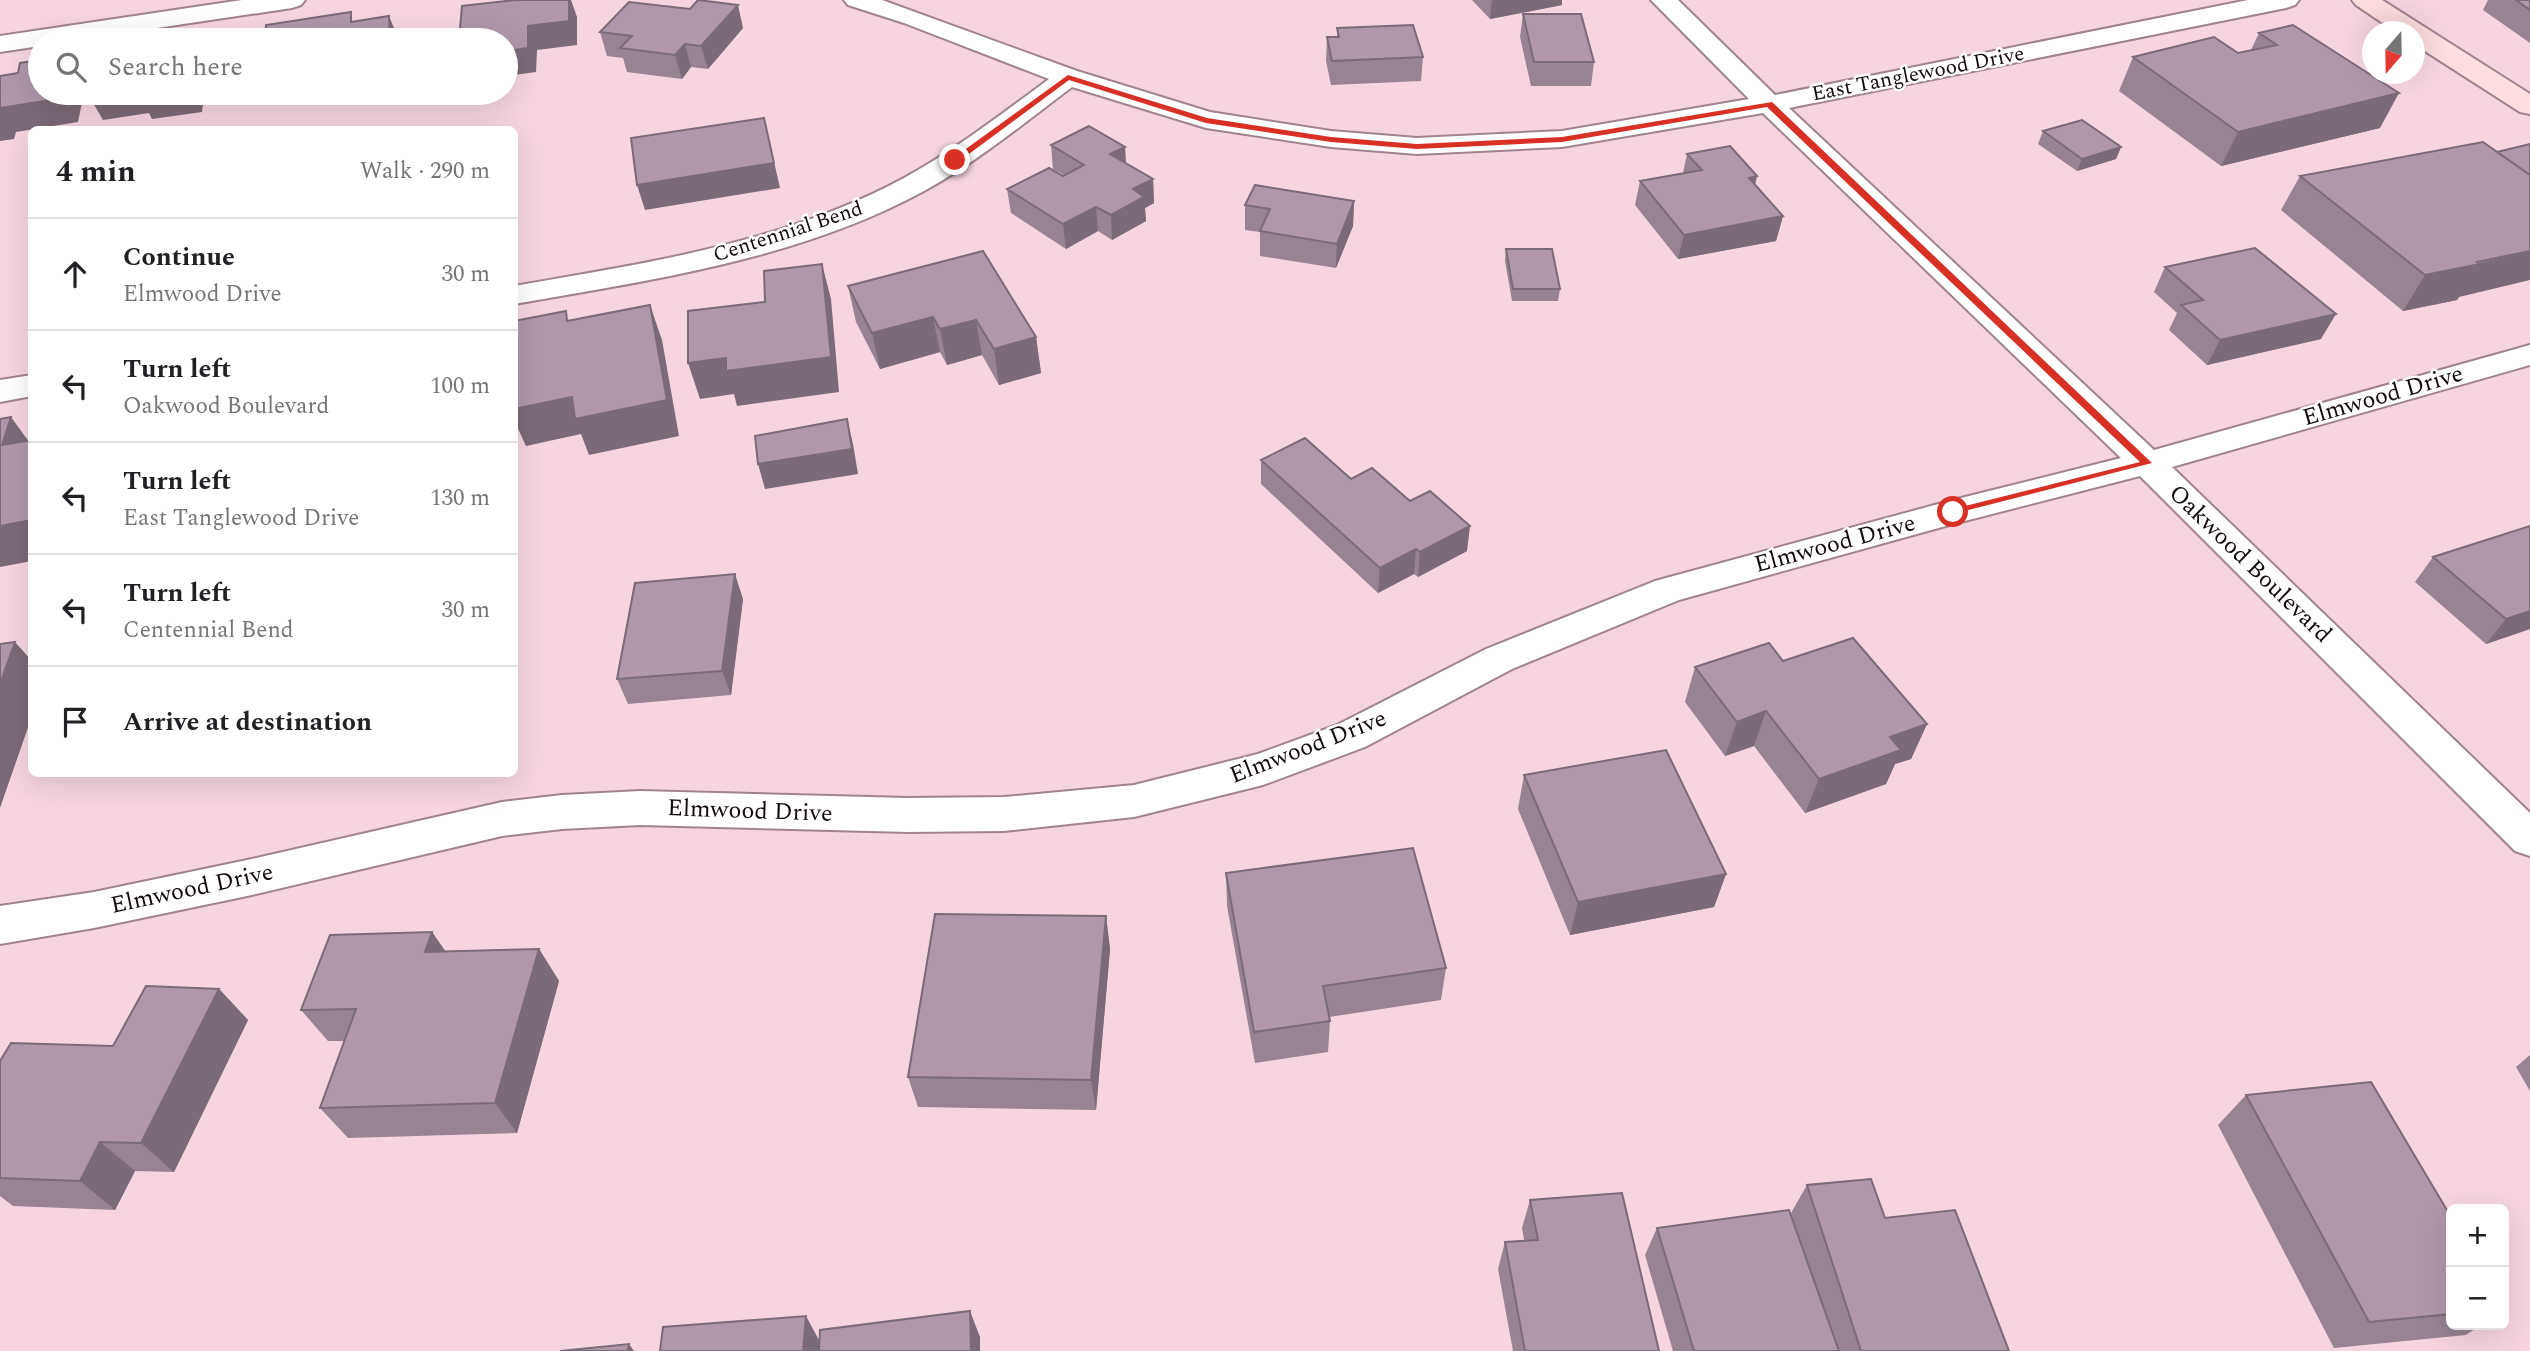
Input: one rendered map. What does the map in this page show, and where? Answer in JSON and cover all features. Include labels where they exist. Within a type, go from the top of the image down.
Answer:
[{"type":"street","points":[[106,28],[292,0]]},
{"type":"street","name":"East Tanglewood Drive","points":[[856,0],[913,18],[1068,77],[1206,120],[1331,139],[1417,146],[1562,139],[1769,104],[2286,0]]},
{"type":"street","name":"Oakwood Boulevard","points":[[1664,0],[1769,104],[2147,463],[2530,839]]},
{"type":"street","points":[[2365,0],[2397,21]]},
{"type":"street","points":[[2425,39],[2530,106]]},
{"type":"street","points":[[0,44],[28,40]]},
{"type":"street","name":"Centennial Bend","points":[[518,294],[678,265],[830,222],[912,186],[955,160],[1068,77]]},
{"type":"street","name":"Elmwood Drive","points":[[0,925],[93,910],[252,877],[502,820],[562,813],[640,808],[908,815],[1004,814],[1133,801],[1263,769],[1351,736],[1499,659],[1668,590],[1953,512],[2523,364]]},
{"type":"street","points":[[0,391],[28,386]]},
{"type":"building","points":[[515,0],[569,0],[569,21],[528,26],[528,48],[518,49],[518,28],[460,28],[462,6]]},
{"type":"building","points":[[698,0],[738,5],[701,46],[685,44],[675,55],[620,48],[632,36],[600,32],[629,2],[690,9]]},
{"type":"building","points":[[2516,0],[2530,0],[2530,10]]},
{"type":"building","points":[[351,12],[351,22],[389,16],[390,28],[266,28],[266,25]]},
{"type":"building","points":[[1523,14],[1581,14],[1594,62],[1534,62]]},
{"type":"building","points":[[1413,25],[1423,57],[1332,61],[1327,37],[1339,37],[1337,28]]},
{"type":"building","points":[[2293,25],[2362,69],[2362,84],[2385,84],[2399,93],[2238,132],[2133,57],[2214,37],[2238,53],[2277,45],[2259,33]]},
{"type":"building","points":[[28,62],[28,104],[1,108],[0,113],[0,76],[18,73],[20,63]]},
{"type":"building","points":[[764,118],[774,163],[637,185],[631,138]]},
{"type":"building","points":[[2082,120],[2121,147],[2082,159],[2043,131]]},
{"type":"building","points":[[1089,126],[1125,147],[1110,154],[1153,179],[1133,189],[1144,197],[1111,215],[1096,207],[1063,224],[1007,189],[1049,168],[1063,176],[1084,165],[1051,145]]},
{"type":"building","points":[[2483,142],[2530,175],[2530,251],[2425,275],[2300,176]]},
{"type":"building","points":[[2530,144],[2530,175],[2497,152]]},
{"type":"building","points":[[1730,146],[1757,176],[1749,178],[1783,216],[1684,235],[1640,181],[1702,170],[1687,154]]},
{"type":"building","points":[[1255,185],[1354,201],[1337,244],[1260,231],[1270,209],[1245,205]]},
{"type":"building","points":[[2255,248],[2336,314],[2220,340],[2181,305],[2203,300],[2165,267]]},
{"type":"building","points":[[1506,249],[1552,249],[1560,289],[1513,289]]},
{"type":"building","points":[[983,251],[1036,337],[994,349],[976,320],[940,329],[933,317],[872,333],[848,286]]},
{"type":"building","points":[[822,264],[831,357],[726,371],[726,358],[688,363],[688,311],[765,302],[764,271]]},
{"type":"building","points":[[650,305],[667,400],[575,419],[572,397],[518,408],[518,320],[566,311],[567,321]]},
{"type":"building","points":[[11,417],[2,445],[28,441],[28,521],[0,526],[0,419]]},
{"type":"building","points":[[847,419],[852,449],[758,464],[755,436]]},
{"type":"building","points":[[1305,438],[1351,479],[1372,468],[1410,501],[1430,491],[1470,526],[1420,552],[1416,549],[1380,568],[1261,460]]},
{"type":"building","points":[[2530,526],[2530,611],[2506,619],[2433,557]]},
{"type":"building","points":[[735,574],[722,671],[617,679],[635,583]]},
{"type":"building","points":[[1853,638],[1927,724],[1890,737],[1901,750],[1819,779],[1766,711],[1737,722],[1695,667],[1769,643],[1783,661]]},
{"type":"building","points":[[15,642],[0,684],[0,644]]},
{"type":"building","points":[[1666,750],[1726,874],[1578,902],[1524,775]]},
{"type":"building","points":[[1413,848],[1446,968],[1323,986],[1330,1021],[1254,1032],[1226,873]]},
{"type":"building","points":[[935,914],[1106,916],[1091,1080],[908,1077]]},
{"type":"building","points":[[432,932],[425,952],[539,949],[495,1103],[320,1108],[356,1009],[301,1010],[330,935]]},
{"type":"building","points":[[146,986],[219,989],[141,1143],[100,1142],[80,1181],[0,1178],[0,1061],[11,1043],[113,1046]]},
{"type":"building","points":[[2371,1082],[2446,1209],[2446,1314],[2369,1322],[2246,1095]]},
{"type":"building","points":[[1871,1179],[1885,1218],[1955,1210],[2009,1351],[1861,1351],[1807,1185]]},
{"type":"building","points":[[1622,1193],[1659,1351],[1525,1351],[1505,1242],[1538,1240],[1530,1200]]},
{"type":"building","points":[[1789,1210],[1839,1351],[1694,1351],[1657,1228]]},
{"type":"building","points":[[970,1311],[971,1351],[819,1351],[820,1330]]},
{"type":"building","points":[[806,1316],[803,1351],[660,1351],[663,1327]]},
{"type":"building","points":[[629,1344],[628,1351],[560,1351]]},
{"type":"route","points":[[955,160],[1068,77],[1148,104],[1259,131],[1417,146],[1562,139],[1769,104],[2147,463],[1953,512]]}]
